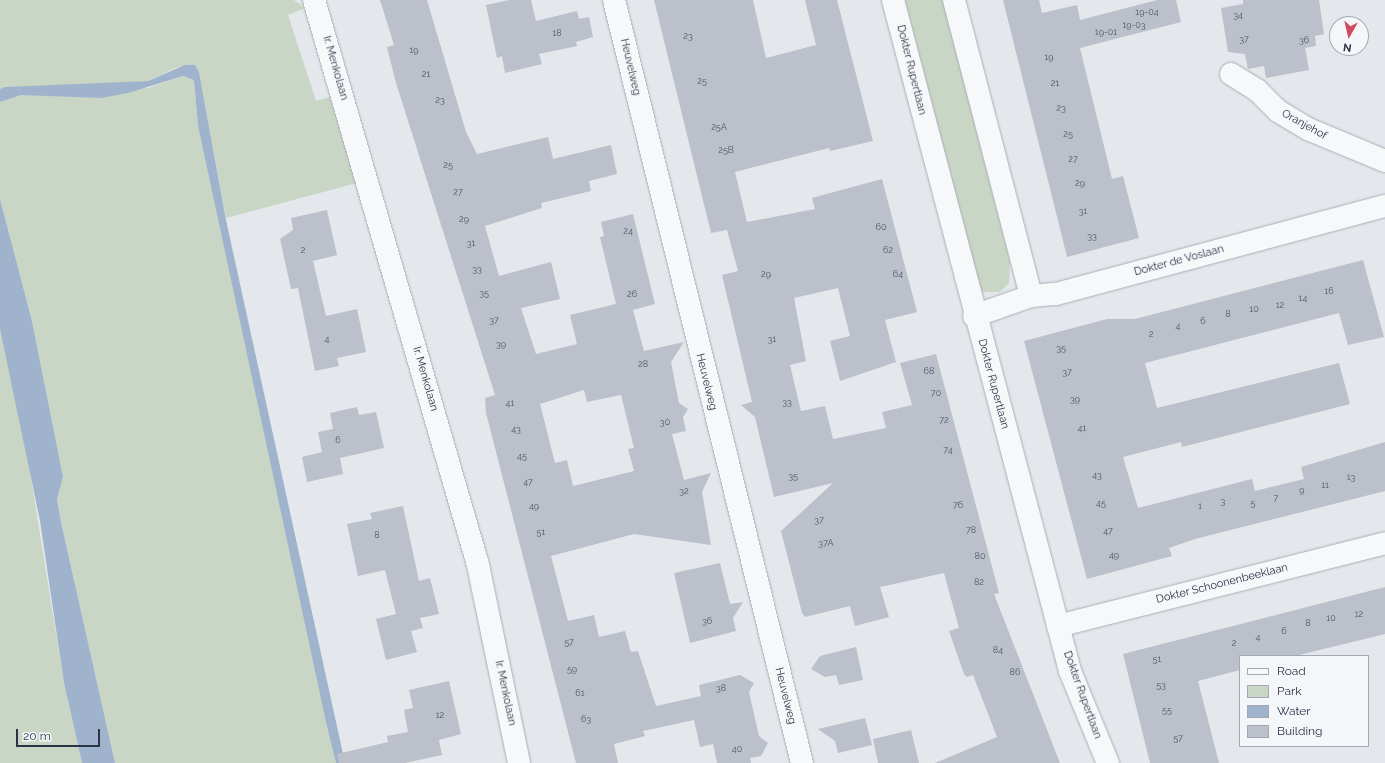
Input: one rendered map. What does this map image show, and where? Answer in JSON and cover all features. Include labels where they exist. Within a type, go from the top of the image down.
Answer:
[{"type":"street","name":"Ir. Menkolaan","points":[[314,0],[478,565],[519,763]]},
{"type":"street","name":"Heuvelweg","points":[[614,0],[802,763]]},
{"type":"street","name":"Dokter Rupertlaan","points":[[894,0],[974,316],[1070,671],[1108,763]]},
{"type":"street","points":[[954,0],[1031,296]]},
{"type":"street","name":"Oranjehof","points":[[1231,74],[1257,90],[1278,111],[1308,129],[1385,161]]},
{"type":"street","name":"Dokter de Voslaan","points":[[974,316],[1031,296],[1056,294],[1385,206]]},
{"type":"street","name":"Dokter Schoonenbeeklaan","points":[[1058,626],[1385,543]]},
{"type":"green space","points":[[0,0],[294,0],[305,8],[288,15],[316,101],[330,97],[357,183],[226,218],[199,72],[195,65],[175,68],[148,81],[0,89]]},
{"type":"green space","points":[[905,0],[943,0],[1010,262],[1009,283],[1000,292],[982,292]]},
{"type":"green space","points":[[183,76],[194,80],[198,126],[336,763],[115,763],[61,522],[57,499],[63,477],[32,321],[0,199],[0,102],[21,95],[148,88]]},
{"type":"green space","points":[[0,329],[23,429],[64,683],[82,763],[0,763]]},
{"type":"water","points":[[185,65],[195,65],[199,72],[226,220],[345,763],[336,763],[326,722],[198,126],[194,80],[183,76],[128,93],[101,98],[21,95],[0,102],[0,89],[5,87],[148,81]]},
{"type":"water","points":[[0,199],[32,321],[63,477],[57,499],[61,522],[115,763],[82,763],[64,683],[40,521],[0,329]]},
{"type":"building","points":[[380,0],[427,0],[466,132],[477,154],[548,137],[553,159],[611,145],[617,174],[589,181],[591,191],[541,203],[542,208],[485,226],[499,276],[551,262],[560,299],[521,308],[536,354],[577,344],[570,315],[616,304],[600,237],[604,236],[601,222],[633,214],[655,304],[633,310],[644,351],[684,342],[671,362],[679,403],[688,409],[683,417],[686,431],[672,434],[684,480],[711,473],[702,492],[711,545],[634,534],[551,556],[568,621],[594,615],[599,637],[625,631],[631,652],[638,651],[656,706],[701,696],[699,685],[740,675],[754,683],[749,692],[759,736],[768,743],[761,756],[750,758],[751,763],[717,763],[713,744],[700,747],[694,720],[643,731],[645,736],[614,744],[618,763],[576,763],[486,413],[485,398],[495,395],[396,83],[387,47],[394,45]],"holes":[[[584,390],[587,402],[621,395],[634,448],[628,449],[634,471],[573,486],[567,460],[555,463],[540,404]]]},
{"type":"building","points":[[509,0],[531,0],[536,21],[577,11],[579,19],[589,17],[593,37],[576,42],[577,46],[539,54],[542,64],[505,73],[502,56],[497,58],[486,5]]},
{"type":"building","points":[[654,0],[753,0],[766,58],[816,45],[805,0],[837,0],[873,141],[830,151],[829,148],[735,172],[747,222],[815,209],[812,198],[882,179],[917,312],[885,320],[896,362],[840,381],[830,341],[850,336],[838,288],[794,298],[806,361],[790,365],[801,411],[825,406],[833,439],[886,428],[882,412],[912,405],[900,363],[936,354],[999,593],[994,594],[1060,763],[935,763],[997,737],[973,675],[967,677],[964,674],[949,631],[959,628],[944,573],[880,587],[889,617],[855,626],[850,606],[805,617],[802,613],[781,531],[833,483],[774,497],[755,417],[741,405],[752,402],[722,275],[738,271],[727,230],[711,233]]},
{"type":"building","points":[[1003,0],[1039,0],[1042,13],[1077,5],[1080,20],[1157,0],[1176,0],[1181,22],[1080,48],[1112,179],[1123,176],[1139,238],[1067,257]]},
{"type":"building","points":[[1243,0],[1319,0],[1324,34],[1315,36],[1316,46],[1305,48],[1309,70],[1266,78],[1264,66],[1248,69],[1245,54],[1228,52],[1221,8],[1243,4]]},
{"type":"building","points":[[327,210],[337,255],[313,261],[326,316],[357,309],[366,352],[337,358],[339,366],[315,371],[298,288],[291,289],[280,239],[293,230],[291,218]]},
{"type":"building","points":[[1363,260],[1384,337],[1348,345],[1339,313],[1145,363],[1157,408],[1339,363],[1350,404],[1182,447],[1181,442],[1123,457],[1138,508],[1252,479],[1255,491],[1304,479],[1301,467],[1385,442],[1385,491],[1195,539],[1169,548],[1172,556],[1087,579],[1024,341],[1107,319],[1135,319]]},
{"type":"building","points":[[357,407],[359,415],[376,412],[384,448],[340,458],[343,474],[307,482],[302,457],[322,452],[318,432],[333,429],[330,413]]},
{"type":"building","points":[[403,506],[419,581],[430,578],[439,614],[420,618],[423,628],[411,631],[417,652],[386,660],[376,619],[396,614],[385,570],[358,576],[347,524],[372,519],[370,513]]},
{"type":"building","points":[[720,563],[730,604],[743,602],[733,618],[736,631],[690,643],[674,573]]},
{"type":"building","points":[[1385,587],[1385,634],[1299,655],[1239,655],[1239,670],[1198,681],[1219,763],[1150,763],[1123,654]]},
{"type":"building","points":[[856,647],[863,680],[839,685],[836,675],[825,677],[811,669],[820,656]]},
{"type":"building","points":[[449,681],[461,734],[439,740],[442,755],[405,763],[339,763],[337,754],[388,742],[387,736],[408,732],[404,710],[413,708],[409,690]]},
{"type":"building","points":[[865,718],[872,745],[838,753],[835,741],[818,729]]},
{"type":"building","points":[[911,730],[919,763],[878,763],[873,739]]}]
